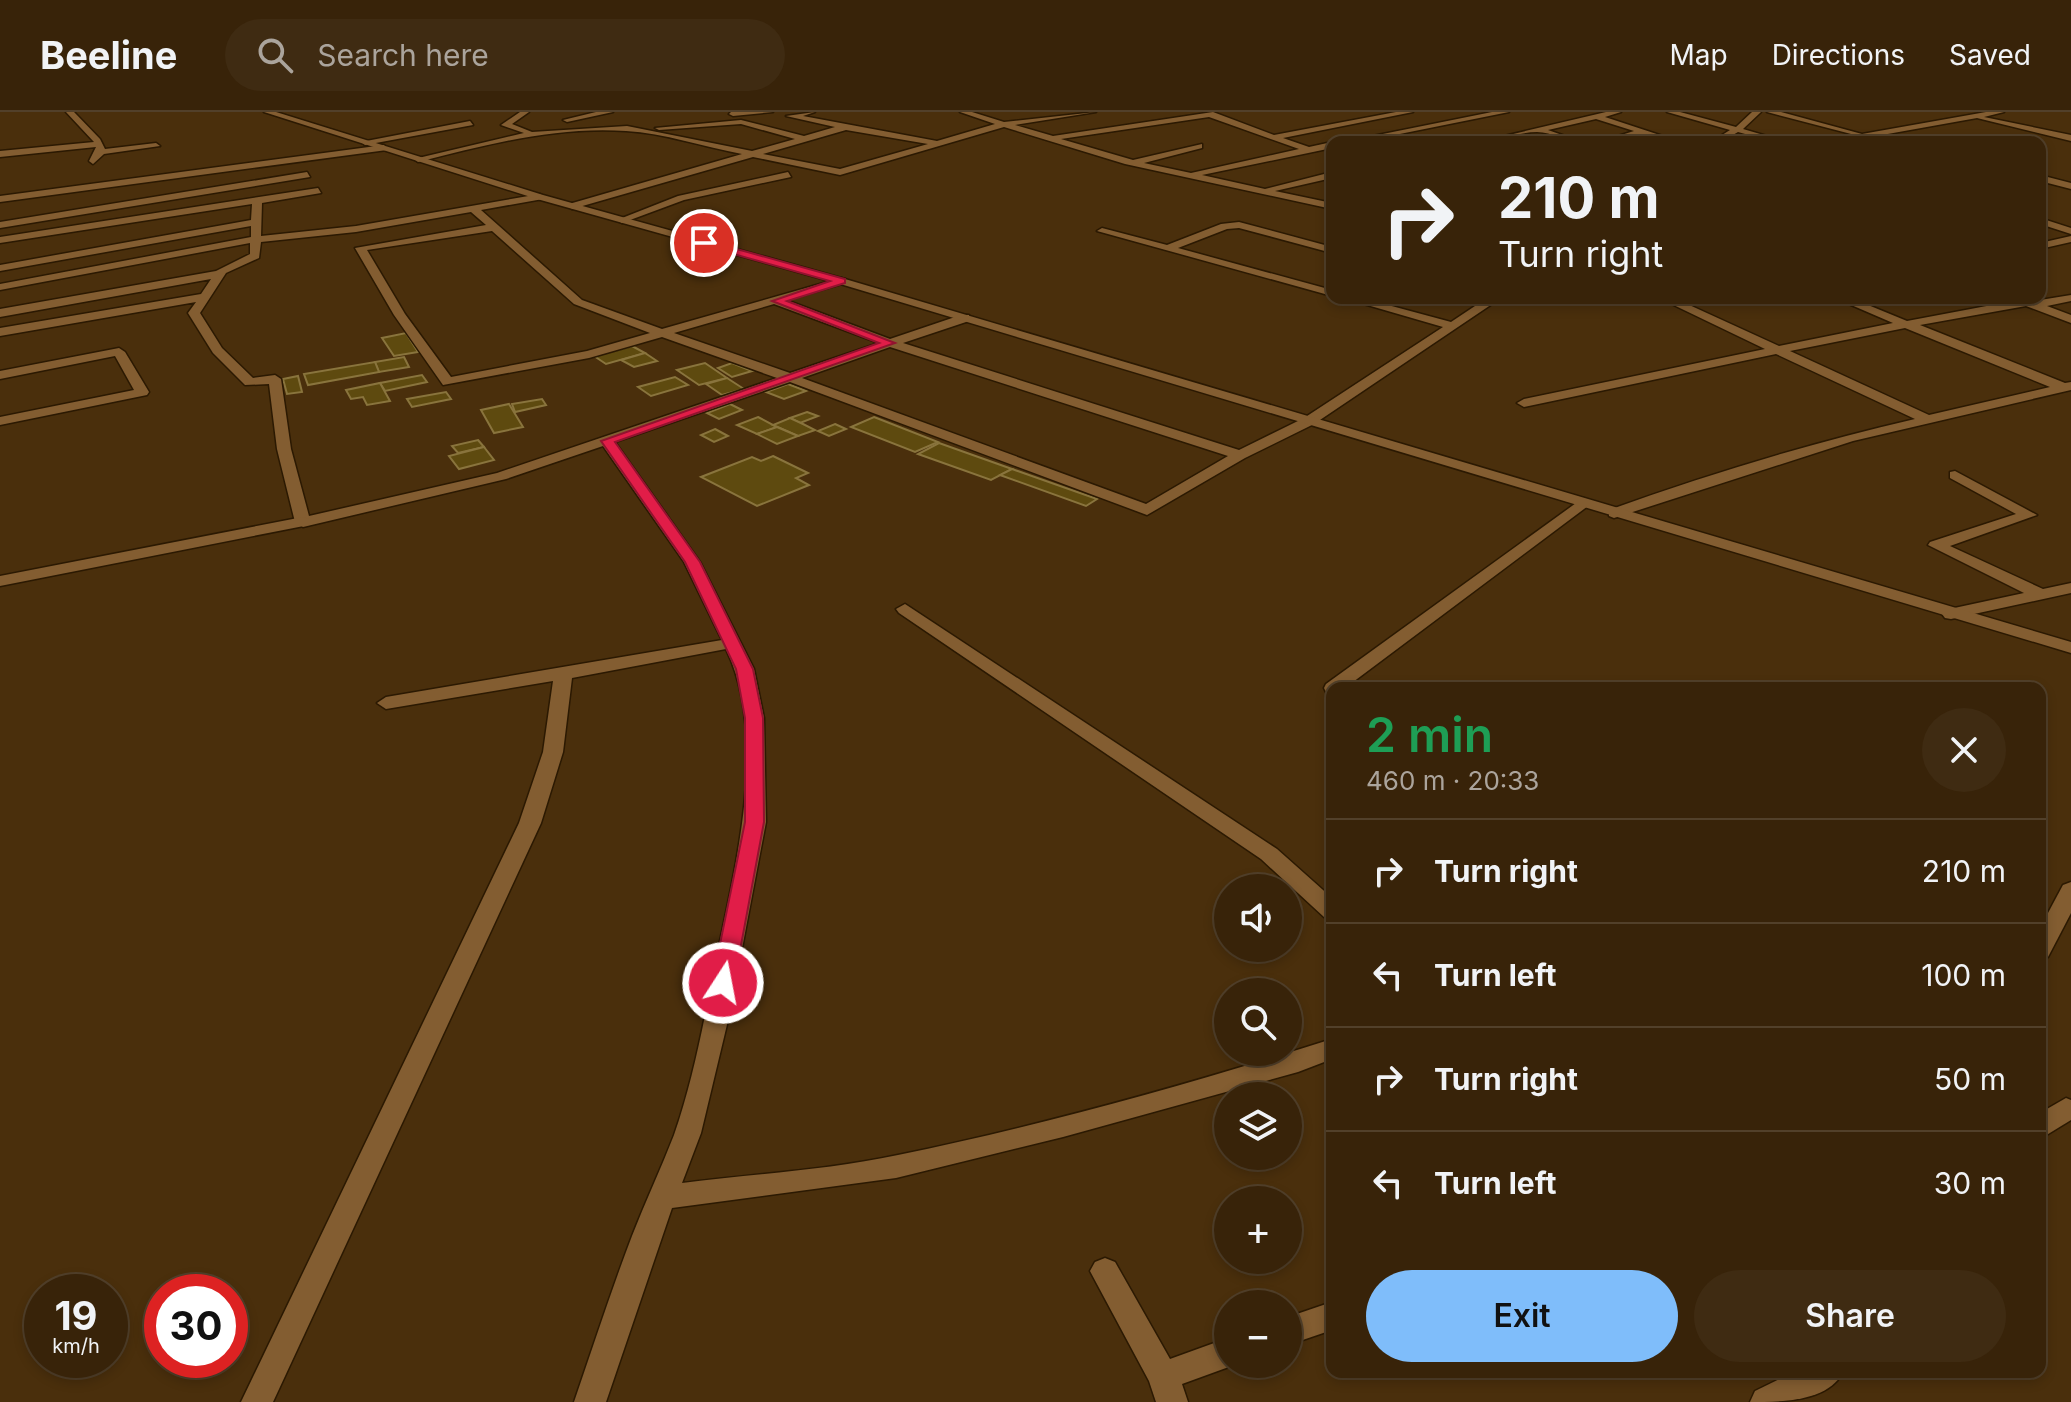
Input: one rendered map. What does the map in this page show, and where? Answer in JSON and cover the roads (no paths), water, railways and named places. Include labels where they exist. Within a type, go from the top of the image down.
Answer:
[{"type":"street","points":[[70,112],[75,121],[89,129],[100,148]]},
{"type":"street","points":[[525,112],[505,125],[535,135]]},
{"type":"street","points":[[516,128],[609,112]]},
{"type":"street","points":[[627,128],[630,122],[769,112]]},
{"type":"street","points":[[964,112],[1132,163],[1326,205]]},
{"type":"street","points":[[418,159],[496,140],[627,128],[840,172],[1005,124],[1092,112]]},
{"type":"street","points":[[1360,112],[1422,136]]},
{"type":"street","points":[[1275,137],[1409,112]]},
{"type":"street","points":[[1377,136],[1505,112]]},
{"type":"street","points":[[1581,112],[1658,136]]},
{"type":"street","points":[[1512,136],[1617,112]]},
{"type":"street","points":[[1671,112],[1763,136]]},
{"type":"street","points":[[1726,136],[1757,112]]},
{"type":"street","points":[[1771,112],[1868,136]]},
{"type":"street","points":[[1947,112],[2071,138]]},
{"type":"street","points":[[1859,136],[2000,112]]},
{"type":"street","points":[[276,113],[540,197],[841,281],[2071,648]]},
{"type":"street","points":[[797,113],[846,127],[937,143]]},
{"type":"street","points":[[1049,138],[1207,113],[1326,155]]},
{"type":"street","points":[[1489,113],[1560,136]]},
{"type":"street","points":[[1628,136],[1697,118]]},
{"type":"street","points":[[639,131],[741,122],[803,139]]},
{"type":"street","points":[[365,142],[470,123]]},
{"type":"street","points":[[572,206],[846,127]]},
{"type":"street","points":[[2050,144],[2071,138]]},
{"type":"street","points":[[0,154],[156,146]]},
{"type":"street","points":[[1132,163],[1199,146]]},
{"type":"street","points":[[1188,175],[1326,146]]},
{"type":"street","points":[[93,161],[100,148]]},
{"type":"street","points":[[0,199],[384,148]]},
{"type":"street","points":[[227,169],[238,186],[241,202]]},
{"type":"street","points":[[2046,177],[2071,170]]},
{"type":"street","points":[[0,225],[307,175]]},
{"type":"street","points":[[622,220],[681,198],[788,175]]},
{"type":"street","points":[[1262,190],[1326,176]]},
{"type":"street","points":[[2046,179],[2071,186]]},
{"type":"street","points":[[0,240],[318,191]]},
{"type":"street","points":[[0,287],[255,240],[356,229],[540,197]]},
{"type":"street","points":[[0,313],[220,274],[255,256],[257,200]]},
{"type":"street","points":[[474,209],[578,302],[1147,510],[1240,455],[1309,421],[1486,304]]},
{"type":"street","points":[[0,268],[256,222]]},
{"type":"street","points":[[2046,223],[2071,231]]},
{"type":"street","points":[[1167,249],[1225,226],[1239,225],[1326,248]]},
{"type":"street","points":[[496,227],[360,248],[400,315],[448,382],[534,367],[663,335],[841,281]]},
{"type":"street","points":[[1102,231],[1326,291]]},
{"type":"street","points":[[2046,245],[2071,239]]},
{"type":"street","points":[[220,274],[194,313],[217,350],[250,382],[275,379],[284,449],[303,522]]},
{"type":"street","points":[[0,332],[205,297]]},
{"type":"street","points":[[2046,300],[2071,298]]},
{"type":"street","points":[[777,301],[889,343],[1240,455]]},
{"type":"street","points":[[1371,304],[1453,326]]},
{"type":"street","points":[[1679,304],[1931,421]]},
{"type":"street","points":[[1855,304],[2066,386]]},
{"type":"street","points":[[1524,403],[2015,304]]},
{"type":"street","points":[[2030,304],[2071,319]]},
{"type":"street","points":[[0,581],[303,522],[489,479],[965,318]]},
{"type":"street","points":[[0,375],[119,352],[142,392],[0,421]]},
{"type":"street","points":[[1614,513],[1849,438],[1931,421],[2066,386]]},
{"type":"street","points":[[590,1402],[688,1133],[718,1012],[755,822],[754,718],[745,669],[692,562],[607,441]]},
{"type":"street","points":[[1955,475],[2029,515],[1936,545],[2040,594]]},
{"type":"street","points":[[1341,682],[1583,503]]},
{"type":"street","points":[[1951,614],[2071,588]]},
{"type":"street","points":[[905,609],[1269,854],[1326,906]]},
{"type":"street","points":[[386,703],[732,643]]},
{"type":"street","points":[[257,1402],[530,823],[553,752],[563,674]]},
{"type":"street","points":[[2046,939],[2071,890]]},
{"type":"street","points":[[663,1197],[896,1167],[1063,1126],[1298,1062],[1326,1051]]},
{"type":"street","points":[[2046,1124],[2066,1109]]},
{"type":"street","points":[[1105,1271],[1168,1389],[1214,1361]]},
{"type":"street","points":[[1302,1326],[1326,1318]]},
{"type":"street","points":[[1766,1402],[1815,1378]]}]
